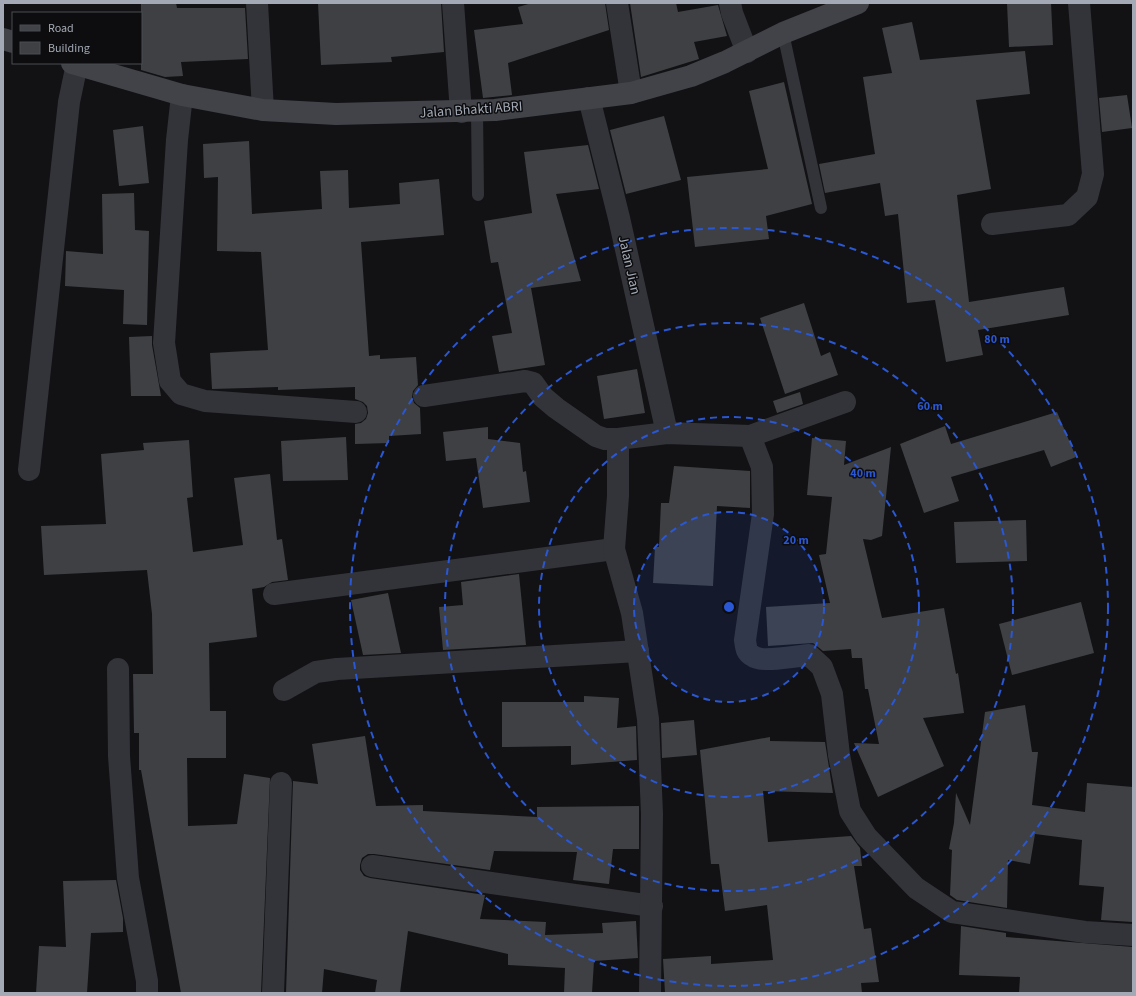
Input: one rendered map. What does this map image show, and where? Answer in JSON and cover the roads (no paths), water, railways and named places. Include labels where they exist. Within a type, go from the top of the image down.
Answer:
[{"type":"street","points":[[257,3],[263,110]]},
{"type":"street","points":[[453,3],[469,111]]},
{"type":"street","points":[[617,3],[631,93]]},
{"type":"street","points":[[730,3],[732,13],[747,52]]},
{"type":"street","name":"Jalan Bhakti ABRI","points":[[75,64],[182,95],[263,110],[336,114],[469,111],[631,93],[691,76],[747,52],[783,33],[858,3]]},
{"type":"street","points":[[992,224],[1068,215],[1087,197],[1093,174],[1079,3]]},
{"type":"street","points":[[29,470],[69,102],[75,64]]},
{"type":"street","points":[[182,95],[177,140],[164,343],[170,381],[181,394],[205,401],[356,412]]},
{"type":"street","name":"Jalan Jian","points":[[589,98],[619,218],[667,433]]},
{"type":"street","points":[[424,396],[525,381],[533,383],[544,397],[556,408],[596,436],[605,439],[618,439],[667,433],[750,436],[845,402]]},
{"type":"street","points":[[750,436],[762,467],[763,507],[745,640],[746,650],[753,657],[763,659],[809,655],[822,667],[832,694],[839,755],[850,811],[866,836],[916,888],[952,912],[1085,932],[1133,934]]},
{"type":"street","points":[[618,439],[618,496],[614,549],[632,613],[648,719],[652,814],[650,993]]},
{"type":"street","points":[[274,594],[614,549]]},
{"type":"street","points":[[284,690],[316,672],[337,669],[638,651]]},
{"type":"street","points":[[118,669],[119,756],[128,878],[148,993]]},
{"type":"street","points":[[273,993],[281,783]]},
{"type":"street","points":[[372,866],[652,906]]},
{"type":"lane","points":[[783,33],[821,208]]},
{"type":"lane","points":[[469,111],[478,195]]}]
